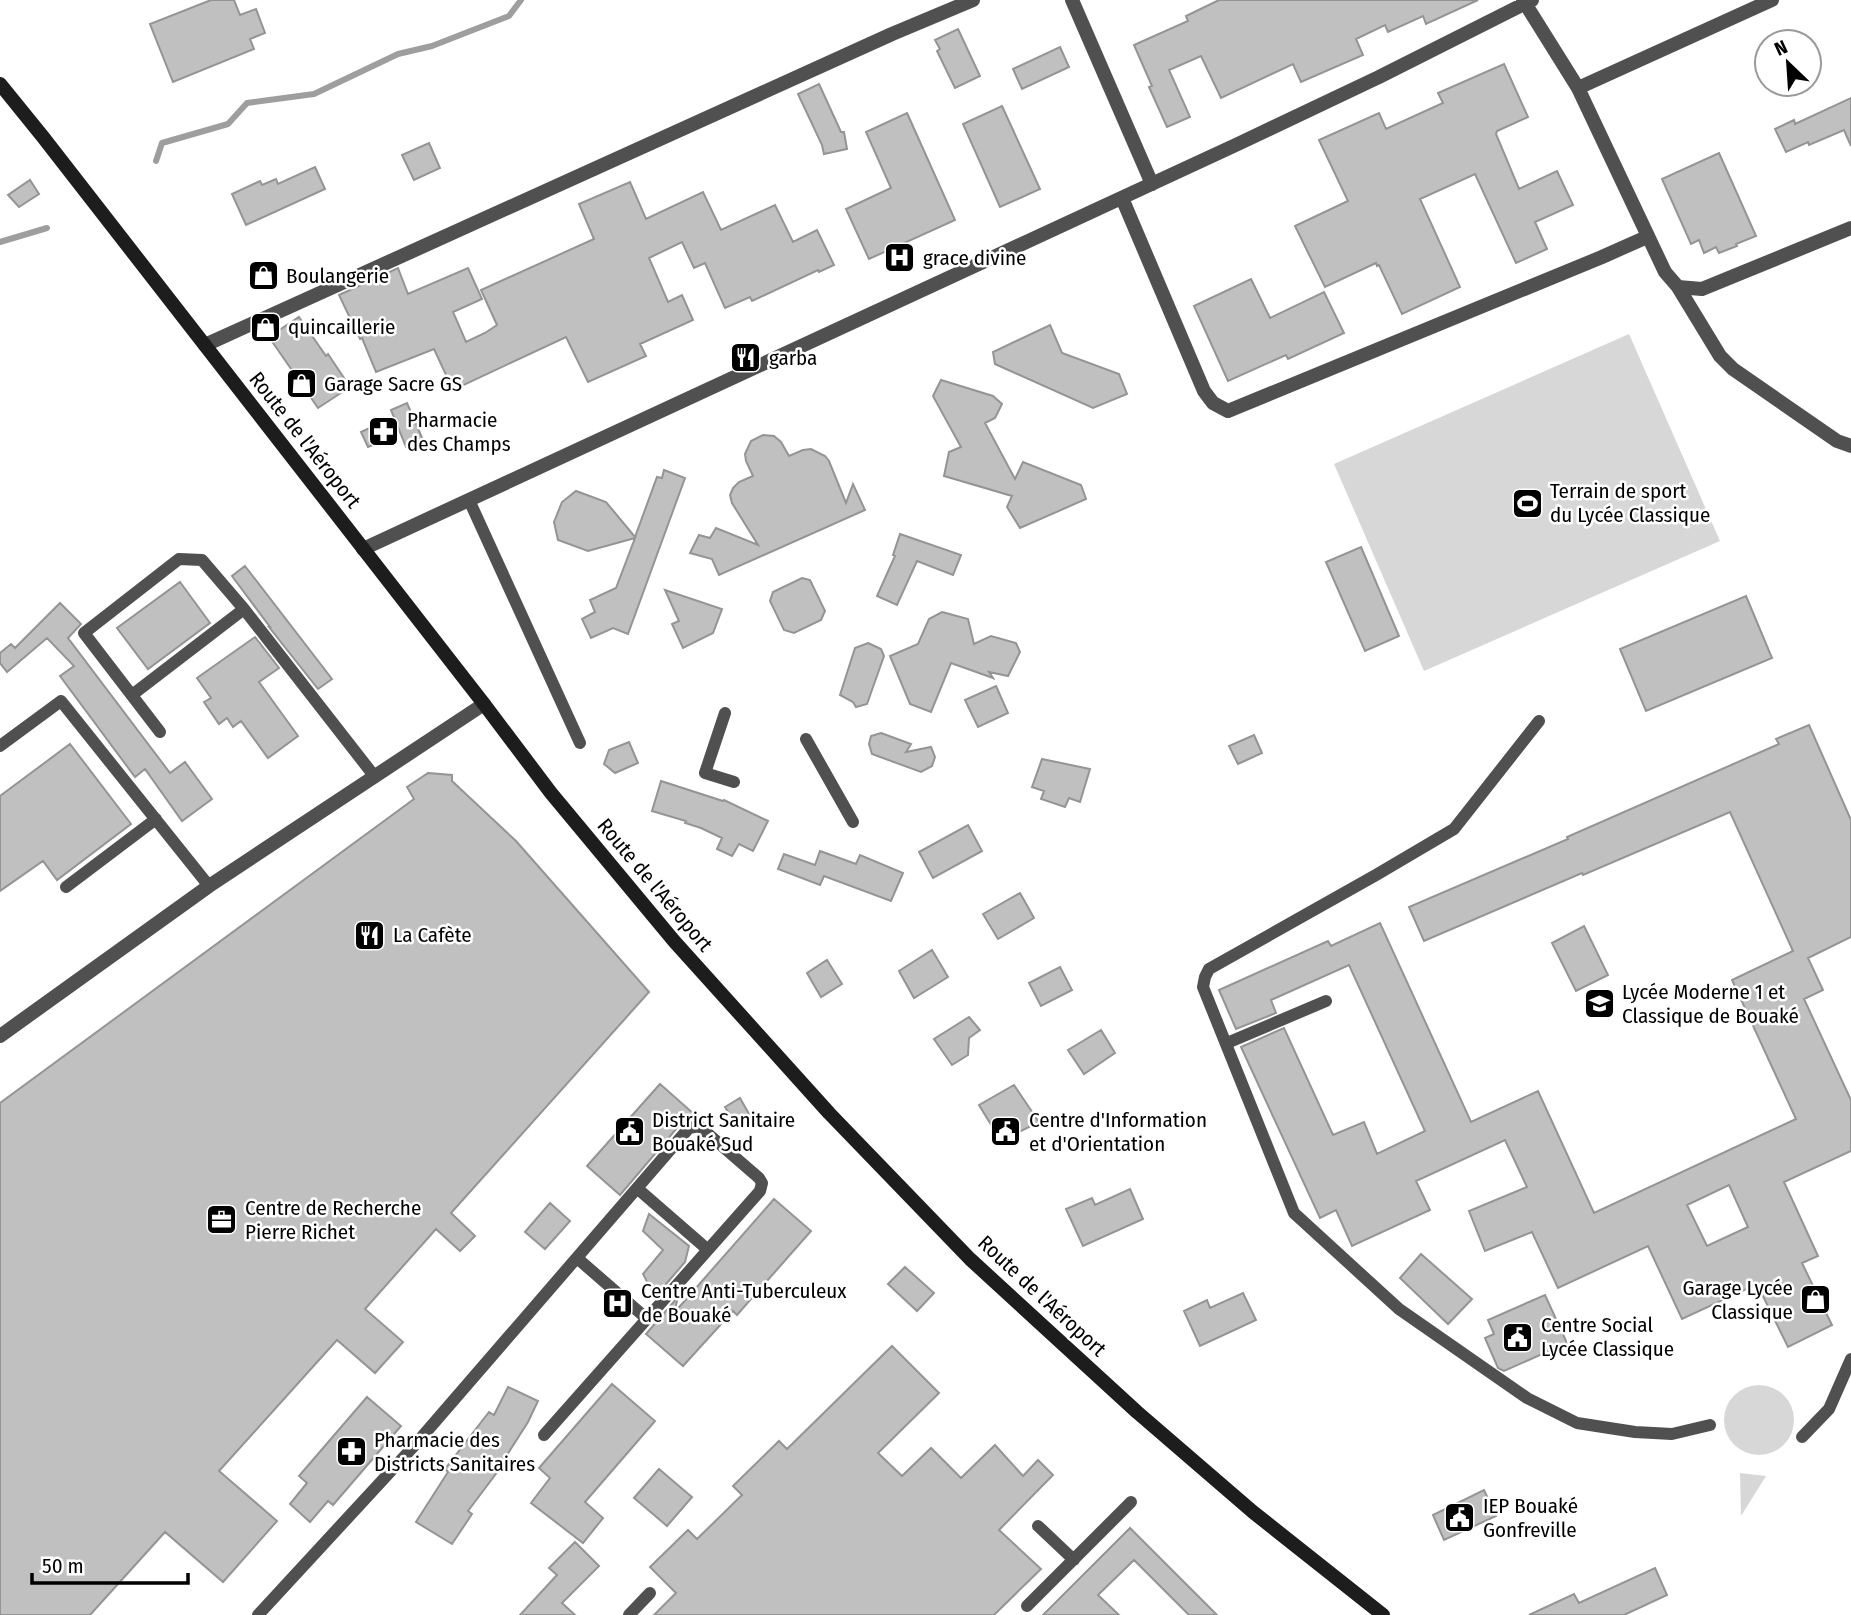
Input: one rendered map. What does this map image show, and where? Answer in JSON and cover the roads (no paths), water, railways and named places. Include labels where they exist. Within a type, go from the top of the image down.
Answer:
[{"type":"main road","name":"Route de l'Aéroport","points":[[0,85],[551,793],[674,942],[829,1114],[970,1259],[1137,1412],[1254,1512],[1383,1615]]},
{"type":"street","points":[[205,345],[892,34],[973,0]]},
{"type":"street","points":[[1072,0],[1153,184]]},
{"type":"street","points":[[1578,88],[1772,0]]},
{"type":"street","points":[[363,549],[1153,184],[1379,77],[1527,1],[1578,88],[1665,272],[1678,287],[1720,356],[1732,369],[1837,441],[1851,446]]},
{"type":"street","points":[[1122,198],[1204,391],[1213,403],[1228,411],[1647,237]]},
{"type":"street","points":[[1678,287],[1702,289],[1851,228]]},
{"type":"street","points":[[0,1036],[209,886],[484,704]]},
{"type":"lane","points":[[469,500],[580,743]]},
{"type":"lane","points":[[160,732],[83,633],[179,559],[202,560],[244,609],[375,777]]},
{"type":"lane","points":[[132,695],[244,609]]},
{"type":"lane","points":[[0,746],[61,701],[209,886]]},
{"type":"lane","points":[[724,713],[705,773],[734,782]]},
{"type":"lane","points":[[1539,721],[1454,829],[1209,969],[1203,987],[1294,1213],[1399,1309],[1528,1398],[1577,1423],[1635,1432],[1672,1434],[1710,1425]]},
{"type":"lane","points":[[806,739],[853,822]]},
{"type":"lane","points":[[66,887],[156,819]]},
{"type":"lane","points":[[1227,1043],[1326,1001]]},
{"type":"lane","points":[[258,1615],[414,1446],[689,1128],[699,1126],[759,1178],[762,1183],[760,1191],[544,1435]]},
{"type":"lane","points":[[638,1189],[707,1249]]},
{"type":"lane","points":[[578,1258],[646,1318]]},
{"type":"lane","points":[[1802,1437],[1829,1409],[1851,1359]]},
{"type":"lane","points":[[1027,1606],[1131,1502]]},
{"type":"lane","points":[[1038,1526],[1074,1560]]},
{"type":"lane","points":[[629,1615],[650,1593]]},
{"type":"waterway","points":[[156,161],[162,143],[228,124],[247,103],[314,94],[398,54],[432,46],[509,16],[521,0]]},
{"type":"waterway","points":[[0,242],[47,228]]},
{"type":"place","name":"grace divine","points":[[900,258]]},
{"type":"place","name":"Boulangerie","points":[[263,276]]},
{"type":"place","name":"quincaillerie","points":[[265,327]]},
{"type":"place","name":"garba","points":[[746,358]]},
{"type":"place","name":"Garage Sacre GS","points":[[301,384]]},
{"type":"place","name":"Pharmacie des Champs","points":[[384,432]]},
{"type":"place","name":"Terrain de sport du Lycée Classique","points":[[1527,503]]},
{"type":"place","name":"La Cafète","points":[[370,935]]},
{"type":"place","name":"Lycée Moderne 1 et Classique de Bouaké","points":[[1599,1004]]},
{"type":"place","name":"District Sanitaire Bouaké Sud","points":[[629,1132]]},
{"type":"place","name":"Centre d'Information et d'Orientation","points":[[1006,1132]]},
{"type":"place","name":"Centre de Recherche Pierre Richet","points":[[222,1220]]},
{"type":"place","name":"Garage Lycée Classique","points":[[1816,1300]]},
{"type":"place","name":"Centre Anti-Tuberculeux de Bouaké","points":[[618,1303]]},
{"type":"place","name":"Centre Social Lycée Classique","points":[[1518,1337]]},
{"type":"place","name":"Pharmacie des Districts Sanitaires","points":[[351,1452]]},
{"type":"place","name":"IEP Bouaké Gonfreville","points":[[1460,1518]]}]
